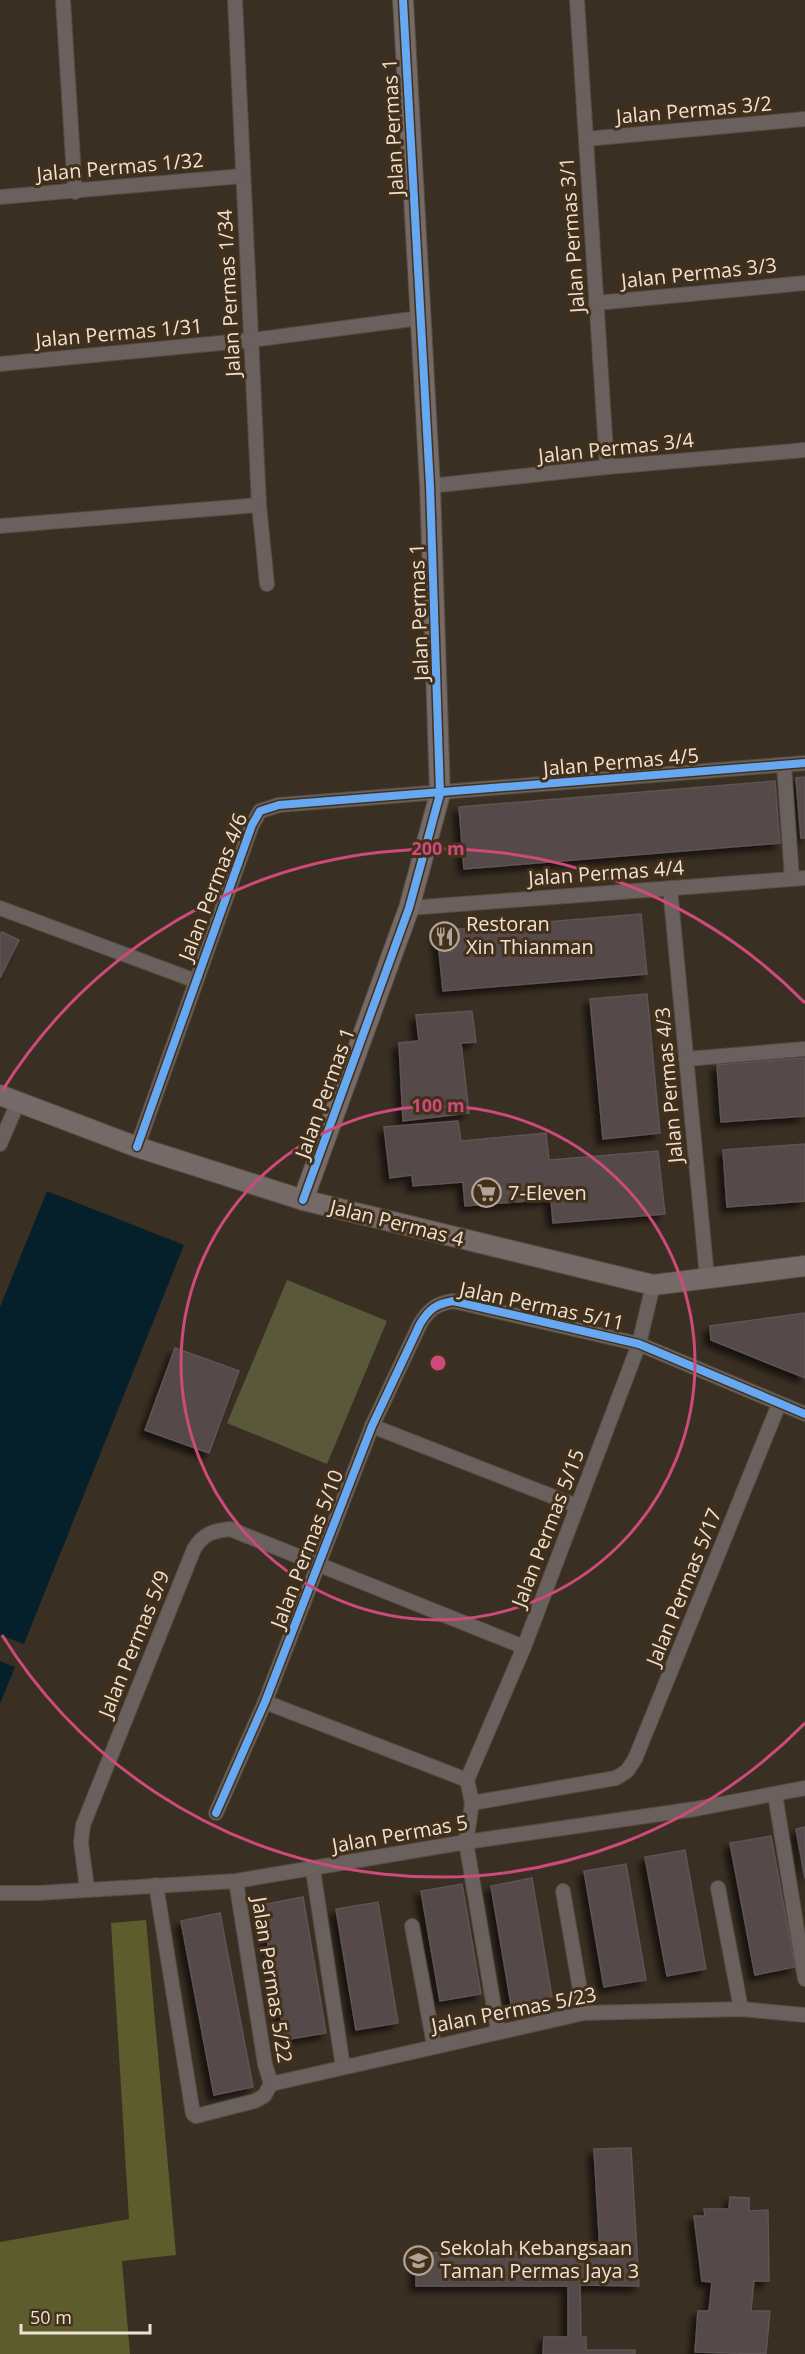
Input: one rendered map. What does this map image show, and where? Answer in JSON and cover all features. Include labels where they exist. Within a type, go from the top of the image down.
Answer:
[{"type":"street","points":[[63,0],[75,192]]},
{"type":"street","name":"Jalan Permas 1/34","points":[[235,0],[259,504],[267,584]]},
{"type":"street","name":"Jalan Permas 1","points":[[303,1200],[409,908],[440,794],[430,486],[403,0]]},
{"type":"street","name":"Jalan Permas 3/1","points":[[577,0],[607,467]]},
{"type":"street","name":"Jalan Permas 3/2","points":[[586,140],[805,119]]},
{"type":"street","name":"Jalan Permas 1/32","points":[[0,197],[243,176]]},
{"type":"street","name":"Jalan Permas 3/3","points":[[596,303],[805,283]]},
{"type":"street","name":"Jalan Permas 1/31","points":[[0,364],[252,340],[420,318]]},
{"type":"street","name":"Jalan Permas 3/4","points":[[430,486],[607,467],[805,450]]},
{"type":"street","points":[[0,526],[259,504]]},
{"type":"street","name":"Jalan Permas 4/5","points":[[440,794],[805,763]]},
{"type":"street","points":[[784,765],[799,878]]},
{"type":"street","name":"Jalan Permas 4/6","points":[[137,1147],[252,825],[260,811],[279,805],[440,794]]},
{"type":"street","name":"Jalan Permas 4/4","points":[[409,908],[799,878]]},
{"type":"street","name":"Jalan Permas 4/3","points":[[670,888],[707,1277]]},
{"type":"street","points":[[0,908],[196,981]]},
{"type":"street","points":[[686,1059],[805,1049]]},
{"type":"street","points":[[0,1144],[9,1099]]},
{"type":"street","name":"Jalan Permas 4","points":[[9,1099],[137,1147],[303,1200],[653,1285],[805,1266]]},
{"type":"street","name":"Jalan Permas 5/15","points":[[467,1780],[524,1647],[639,1344],[653,1285]]},
{"type":"street","name":"Jalan Permas 5/11","points":[[438,1304],[453,1301],[639,1344],[805,1414]]},
{"type":"street","name":"Jalan Permas 5/10","points":[[216,1813],[265,1702],[372,1426],[420,1324],[428,1311],[438,1304]]},
{"type":"street","name":"Jalan Permas 5/17","points":[[472,1803],[616,1778],[627,1771],[635,1759],[779,1404]]},
{"type":"street","points":[[372,1426],[577,1506]]},
{"type":"street","name":"Jalan Permas 5/9","points":[[87,1888],[81,1843],[82,1825],[194,1550],[202,1537],[213,1531],[230,1529],[319,1564]]},
{"type":"street","points":[[319,1564],[524,1647]]},
{"type":"street","points":[[265,1702],[467,1780],[472,1803],[466,1842],[498,2031]]},
{"type":"street","name":"Jalan Permas 5","points":[[0,1893],[38,1893],[87,1888],[236,1881],[313,1870],[466,1842],[695,1809],[805,1788]]},
{"type":"street","points":[[775,1794],[805,1979]]},
{"type":"street","points":[[313,1870],[343,2067]]},
{"type":"street","name":"Jalan Permas 5/22","points":[[236,1881],[265,2064],[271,2084]]},
{"type":"street","points":[[156,1885],[193,2114],[196,2116],[255,2101],[264,2097],[271,2084]]},
{"type":"street","points":[[717,1888],[741,2010]]},
{"type":"street","points":[[563,1891],[584,2013]]},
{"type":"street","points":[[412,1926],[434,2045]]},
{"type":"street","name":"Jalan Permas 5/23","points":[[271,2084],[434,2045],[584,2013],[741,2010],[805,2015]]},
{"type":"green space","points":[[287,1280],[387,1321],[327,1464],[227,1423]]},
{"type":"shaded area","points":[[146,1920],[176,2255],[122,2261],[130,2354],[0,2354],[0,2242],[129,2219],[111,1923]]},
{"type":"water","points":[[47,1191],[184,1245],[24,1644],[0,1635],[0,1307]]},
{"type":"water","points":[[0,1661],[15,1667],[0,1704]]},
{"type":"building","points":[[805,777],[805,838],[801,838],[796,778]]},
{"type":"building","points":[[775,781],[780,843],[464,869],[459,807]]},
{"type":"building","points":[[641,914],[647,974],[443,991],[437,931]]},
{"type":"building","points":[[2,932],[19,940],[0,978],[0,935]]},
{"type":"building","points":[[647,994],[660,1133],[603,1139],[590,999]]},
{"type":"building","points":[[472,1011],[476,1042],[461,1043],[469,1113],[403,1121],[399,1043],[419,1041],[416,1015]]},
{"type":"building","points":[[805,1058],[805,1116],[721,1122],[717,1065]]},
{"type":"building","points":[[458,1121],[461,1141],[546,1133],[549,1160],[658,1151],[665,1214],[553,1223],[551,1199],[465,1206],[463,1182],[413,1186],[412,1175],[390,1178],[384,1127]]},
{"type":"building","points":[[805,1144],[805,1201],[727,1207],[723,1150]]},
{"type":"building","points":[[805,1313],[805,1378],[711,1340],[710,1326]]},
{"type":"building","points":[[175,1348],[239,1371],[209,1453],[145,1430]]},
{"type":"building","points":[[805,1827],[805,1878],[796,1829]]},
{"type":"building","points":[[771,1836],[795,1967],[755,1975],[730,1843]]},
{"type":"building","points":[[685,1850],[706,1969],[667,1976],[645,1857]]},
{"type":"building","points":[[626,1864],[646,1980],[604,1987],[584,1871]]},
{"type":"building","points":[[532,1878],[552,1997],[511,2004],[491,1886]]},
{"type":"building","points":[[462,1884],[481,1994],[440,2001],[421,1891]]},
{"type":"building","points":[[303,1897],[326,2033],[285,2040],[261,1905]]},
{"type":"building","points":[[378,1902],[398,2023],[356,2030],[336,1909]]},
{"type":"building","points":[[220,1913],[253,2087],[214,2095],[181,1921]]},
{"type":"building","points":[[631,2148],[639,2286],[580,2285],[581,2337],[586,2337],[586,2350],[635,2350],[635,2354],[543,2354],[544,2337],[568,2337],[568,2286],[416,2286],[416,2253],[600,2251],[594,2149]]},
{"type":"building","points":[[730,2197],[749,2198],[749,2211],[768,2210],[769,2281],[754,2281],[751,2311],[770,2311],[766,2354],[695,2352],[698,2311],[709,2311],[712,2282],[702,2281],[694,2216],[705,2216],[704,2209],[729,2209]]},
{"type":"cycle path","points":[[303,1200],[409,908],[440,794],[430,486],[403,0]]},
{"type":"cycle path","points":[[137,1147],[252,825],[260,811],[279,805],[805,763]]},
{"type":"cycle path","points":[[216,1813],[265,1702],[372,1426],[420,1324],[434,1308],[453,1301],[639,1344],[805,1414]]},
{"type":"place","name":"Restoran Xin Thianman","points":[[445,936]]},
{"type":"place","name":"7-Eleven","points":[[487,1193]]},
{"type":"place","name":"Sekolah Kebangsaan Taman Permas Jaya 3","points":[[419,2260]]}]
